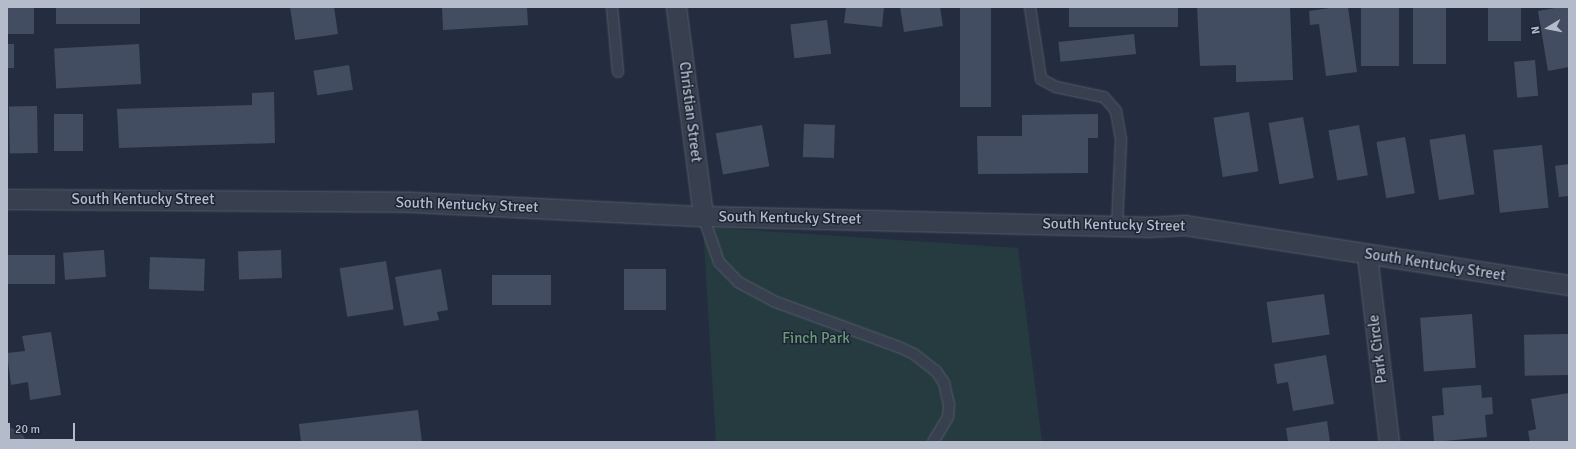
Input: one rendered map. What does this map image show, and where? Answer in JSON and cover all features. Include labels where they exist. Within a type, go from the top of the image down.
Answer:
[{"type":"street","name":"Christian Street","points":[[676,7],[703,216]]},
{"type":"street","name":"South Kentucky Street","points":[[7,199],[412,202],[703,216],[1117,225],[1185,225],[1569,286]]},
{"type":"street","name":"Park Circle","points":[[1367,255],[1389,442]]},
{"type":"street","points":[[7,438],[14,442]]},
{"type":"lane","points":[[612,7],[618,72]]},
{"type":"lane","points":[[1030,7],[1041,79],[1056,87],[1104,96],[1116,111],[1121,140],[1117,225]]},
{"type":"lane","points":[[703,216],[719,262],[738,282],[773,301],[899,347],[914,354],[936,371],[944,382],[949,404],[948,417],[933,442]]},
{"type":"green space","name":"Finch Park","points":[[703,227],[1018,248],[1042,442],[716,442]]},
{"type":"building","points":[[7,7],[34,7],[34,34],[7,34]]},
{"type":"building","points":[[56,7],[140,7],[140,24],[56,24]]},
{"type":"building","points":[[290,7],[334,7],[338,34],[295,40]]},
{"type":"building","points":[[442,7],[527,7],[528,25],[443,30]]},
{"type":"building","points":[[846,7],[884,7],[882,27],[844,23]]},
{"type":"building","points":[[900,7],[940,7],[943,26],[904,32]]},
{"type":"building","points":[[960,7],[991,7],[991,107],[960,107]]},
{"type":"building","points":[[1069,7],[1178,7],[1178,27],[1069,27]]},
{"type":"building","points":[[1197,7],[1290,7],[1293,80],[1236,82],[1236,65],[1200,66]]},
{"type":"building","points":[[1336,7],[1348,7],[1357,72],[1326,76],[1319,24],[1310,25],[1309,11]]},
{"type":"building","points":[[1361,7],[1399,7],[1399,66],[1361,66]]},
{"type":"building","points":[[1413,7],[1446,7],[1446,64],[1413,64]]},
{"type":"building","points":[[1488,7],[1521,7],[1521,41],[1488,41]]},
{"type":"building","points":[[1569,7],[1569,67],[1548,71],[1538,11]]},
{"type":"building","points":[[827,20],[831,54],[794,58],[790,25]]},
{"type":"building","points":[[1134,34],[1136,54],[1061,62],[1058,42]]},
{"type":"building","points":[[7,44],[14,44],[14,68],[7,68]]},
{"type":"building","points":[[139,44],[141,84],[56,88],[54,48]]},
{"type":"building","points":[[1535,60],[1538,96],[1517,98],[1514,62]]},
{"type":"building","points":[[349,65],[353,90],[317,95],[313,71]]},
{"type":"building","points":[[274,92],[275,143],[119,148],[117,109],[252,105],[252,93]]},
{"type":"building","points":[[9,106],[37,106],[38,153],[10,153]]},
{"type":"building","points":[[1249,112],[1258,171],[1223,177],[1213,118]]},
{"type":"building","points":[[54,114],[83,114],[83,151],[54,151]]},
{"type":"building","points":[[1098,114],[1098,138],[1088,138],[1088,173],[978,174],[977,136],[1022,136],[1022,115]]},
{"type":"building","points":[[1303,117],[1314,178],[1279,184],[1269,123]]},
{"type":"building","points":[[804,124],[835,125],[834,158],[803,157]]},
{"type":"building","points":[[762,125],[769,166],[723,175],[716,133]]},
{"type":"building","points":[[1359,125],[1368,175],[1337,181],[1328,130]]},
{"type":"building","points":[[1465,134],[1475,194],[1439,200],[1429,140]]},
{"type":"building","points":[[1405,137],[1415,193],[1386,198],[1376,142]]},
{"type":"building","points":[[1542,145],[1549,208],[1500,213],[1493,150]]},
{"type":"building","points":[[1569,164],[1569,196],[1559,197],[1555,166]]},
{"type":"building","points":[[104,250],[106,277],[65,280],[63,253]]},
{"type":"building","points":[[281,250],[282,278],[239,279],[238,252]]},
{"type":"building","points":[[7,255],[55,255],[55,284],[7,284]]},
{"type":"building","points":[[150,257],[205,259],[204,291],[149,289]]},
{"type":"building","points":[[386,261],[394,309],[347,317],[340,268]]},
{"type":"building","points":[[441,269],[448,310],[437,312],[439,320],[404,326],[395,277]]},
{"type":"building","points":[[624,269],[666,269],[666,310],[624,310]]},
{"type":"building","points":[[492,275],[551,275],[551,305],[492,305]]},
{"type":"building","points":[[1324,294],[1330,335],[1272,343],[1267,302]]},
{"type":"building","points":[[1472,314],[1476,368],[1424,371],[1420,318]]},
{"type":"building","points":[[51,332],[61,395],[30,400],[28,382],[11,385],[7,353],[25,351],[22,336]]},
{"type":"building","points":[[1568,334],[1569,375],[1525,376],[1524,335]]},
{"type":"building","points":[[1326,355],[1334,404],[1293,411],[1288,382],[1277,384],[1274,364]]},
{"type":"building","points":[[1481,385],[1482,398],[1492,397],[1493,414],[1485,415],[1487,437],[1434,442],[1432,416],[1444,415],[1442,388]]},
{"type":"building","points":[[1569,393],[1569,442],[1530,442],[1528,431],[1536,429],[1531,399]]},
{"type":"building","points":[[418,410],[422,442],[301,442],[299,424]]},
{"type":"building","points":[[1327,421],[1330,442],[1288,442],[1286,428]]}]
